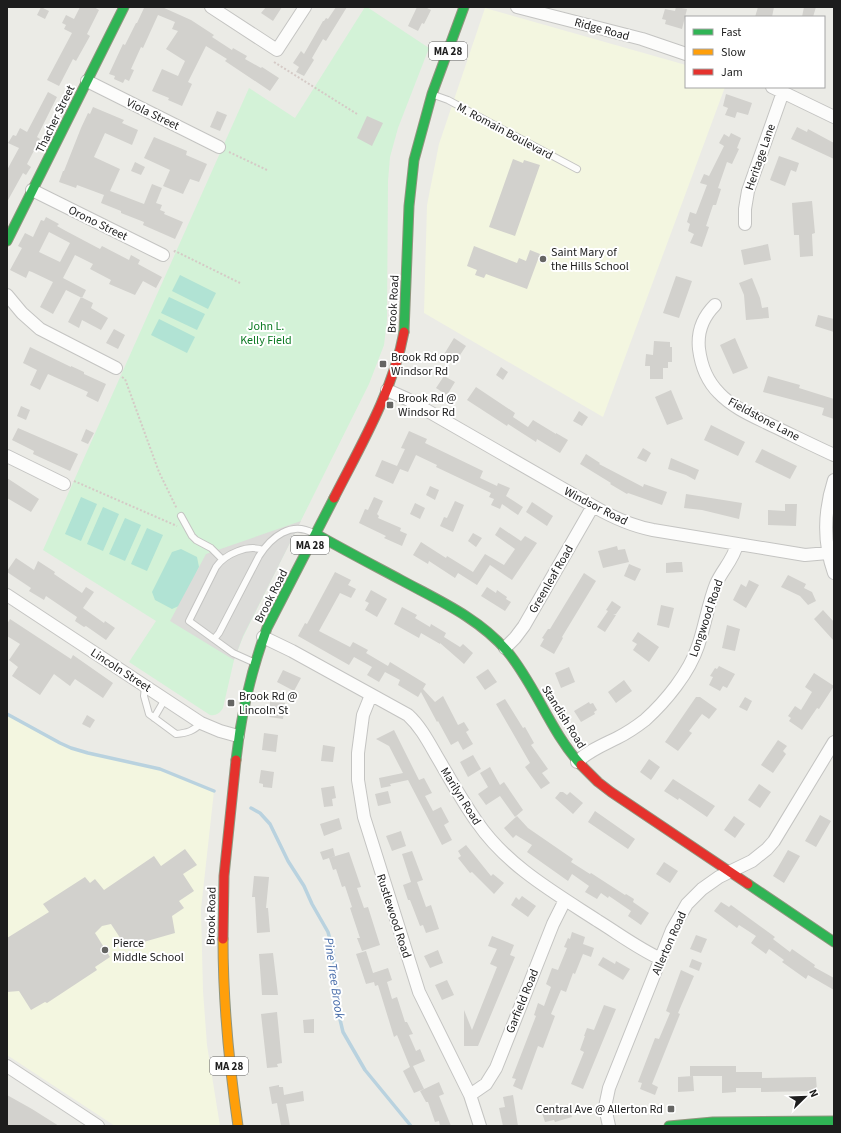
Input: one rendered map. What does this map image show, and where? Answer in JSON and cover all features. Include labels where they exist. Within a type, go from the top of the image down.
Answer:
[{"type":"main road","name":"Thacher Street","points":[[7,241],[124,7]]},
{"type":"main road","name":"Brook Road","points":[[238,1126],[225,1024],[222,924],[238,736],[245,695],[263,637],[387,390],[399,356],[405,327],[411,174],[418,142],[432,94],[464,7]]},
{"type":"main road","name":"Standish Road","points":[[316,534],[459,612],[476,624],[505,648],[525,676],[564,745],[577,762],[602,786],[834,942]]},
{"type":"main road","points":[[669,1126],[713,1122],[834,1121]]},
{"type":"street","points":[[211,7],[277,50],[305,7]]},
{"type":"street","name":"Ridge Road","points":[[517,7],[642,39],[685,54]]},
{"type":"street","name":"Viola Street","points":[[87,81],[219,146]]},
{"type":"street","points":[[778,90],[834,117]]},
{"type":"street","name":"Heritage Lane","points":[[745,224],[745,209],[748,190],[778,90]]},
{"type":"street","name":"Orono Street","points":[[32,190],[163,255]]},
{"type":"street","points":[[7,295],[28,319],[40,329],[116,368]]},
{"type":"street","name":"Fieldstone Lane","points":[[715,305],[706,316],[700,330],[699,338],[702,364],[713,387],[724,398],[749,414],[834,455]]},
{"type":"street","name":"Windsor Road","points":[[387,390],[407,399],[616,518],[644,528],[738,544],[805,555],[828,553]]},
{"type":"street","points":[[7,456],[64,484]]},
{"type":"street","points":[[834,480],[827,510],[826,537],[828,553],[834,573]]},
{"type":"street","name":"Greenleaf Road","points":[[505,648],[524,626],[593,506]]},
{"type":"street","name":"Longwood Road","points":[[577,762],[587,754],[625,734],[643,721],[661,703],[682,676],[692,660],[698,644],[716,584],[732,559],[738,544]]},
{"type":"street","name":"Lincoln Street","points":[[7,595],[201,723],[220,731],[238,736]]},
{"type":"street","name":"Marilyn Road","points":[[263,637],[292,651],[402,712],[413,720],[422,731],[471,814],[486,835],[506,855],[524,871],[565,900],[641,949],[661,959]]},
{"type":"street","name":"Rustlewood Road","points":[[371,695],[363,715],[358,753],[358,780],[364,817],[419,992],[470,1095],[480,1126]]},
{"type":"street","name":"Allerton Road","points":[[609,1126],[605,1107],[609,1088],[672,930],[687,904],[710,883],[752,861],[767,849],[774,841],[834,742]]},
{"type":"street","name":"Garfield Road","points":[[470,1095],[486,1084],[496,1068],[553,924],[565,900]]},
{"type":"street","points":[[7,1066],[98,1126]]},
{"type":"lane","name":"M. Romain Boulevard","points":[[432,94],[448,100],[576,170]]},
{"type":"lane","points":[[181,516],[192,536],[196,540],[211,548],[222,559]]},
{"type":"lane","points":[[214,639],[219,633],[263,550],[268,544],[285,532],[294,528],[303,529],[316,534]]},
{"type":"lane","points":[[254,662],[233,653],[189,621],[216,566],[222,559],[244,550],[256,548],[263,550]]},
{"type":"lane","points":[[145,686],[144,696],[149,714],[176,734],[187,733],[201,723]]},
{"type":"lane","points":[[154,718],[165,699]]},
{"type":"path","points":[[277,50],[271,59],[357,114]]},
{"type":"path","points":[[219,146],[267,170]]},
{"type":"path","points":[[163,255],[175,251],[240,283]]},
{"type":"path","points":[[116,368],[119,375],[125,378],[159,472],[181,516]]},
{"type":"path","points":[[64,484],[67,478],[176,526],[185,524]]},
{"type":"shaded area","name":"Saint Mary of the Hills School","points":[[485,8],[685,65],[685,88],[725,88],[603,417],[424,313],[427,205],[439,144]]},
{"type":"shaded area","points":[[301,521],[243,636],[234,660],[170,621],[206,554]]},
{"type":"shaded area","name":"Pierce Middle School","points":[[8,715],[71,748],[160,769],[214,791],[201,909],[203,991],[207,1045],[220,1126],[115,1126],[7,1055]]},
{"type":"green space","name":"John L. Kelly Field","points":[[365,7],[429,48],[398,128],[390,157],[388,181],[387,320],[384,345],[369,384],[243,637],[234,660],[223,708],[218,714],[210,715],[129,662],[156,621],[43,550],[249,88],[295,118]]},
{"type":"green space","points":[[180,275],[216,293],[208,309],[172,291]]},
{"type":"green space","points":[[169,297],[205,314],[197,330],[161,313]]},
{"type":"green space","points":[[159,319],[195,337],[187,353],[151,335]]},
{"type":"green space","points":[[81,497],[97,504],[81,541],[65,534]]},
{"type":"green space","points":[[103,507],[119,514],[103,551],[87,544]]},
{"type":"green space","points":[[125,518],[141,525],[125,561],[109,554]]},
{"type":"green space","points":[[147,528],[163,535],[147,571],[131,564]]},
{"type":"green space","points":[[181,549],[197,557],[199,567],[181,605],[172,609],[155,600],[152,592],[172,552]]},
{"type":"building","points":[[41,7],[49,11],[45,19],[37,15]]},
{"type":"building","points":[[80,7],[94,7],[99,10],[87,34],[90,36],[76,61],[73,59],[59,86],[47,80],[72,33],[64,29],[66,25],[62,23],[66,15],[74,19]]},
{"type":"building","points":[[141,7],[162,7],[191,20],[214,35],[212,37],[232,50],[233,48],[247,56],[245,59],[261,68],[262,67],[279,78],[270,91],[225,61],[227,59],[206,46],[188,82],[192,84],[182,106],[168,100],[169,98],[152,91],[162,69],[178,76],[185,61],[166,49],[178,31],[172,29],[175,22],[158,15],[143,48],[141,47],[131,69],[134,70],[129,81],[125,79],[123,83],[114,79],[115,76],[109,74],[123,44],[125,45],[137,23],[144,8]]},
{"type":"building","points":[[266,7],[282,7],[273,21],[261,13]]},
{"type":"building","points":[[336,7],[347,7],[326,41],[323,39],[312,58],[314,60],[304,76],[296,72],[299,67],[293,63],[301,51],[304,54],[323,21],[326,18],[328,19]]},
{"type":"building","points":[[417,7],[425,7],[431,10],[424,24],[422,23],[418,31],[408,26]]},
{"type":"building","points":[[676,7],[687,9],[682,29],[665,24],[666,20],[662,19],[665,9],[675,11]]},
{"type":"building","points":[[758,7],[774,7],[772,16],[755,16]]},
{"type":"building","points":[[804,7],[816,7],[813,16],[802,16]]},
{"type":"building","points":[[48,92],[57,97],[37,137],[40,139],[27,164],[31,167],[26,175],[23,173],[7,202],[7,170],[19,148],[8,143],[13,135],[16,136],[20,128],[27,132]]},
{"type":"building","points":[[726,94],[752,103],[748,115],[737,112],[735,118],[725,115],[728,108],[723,106]]},
{"type":"building","points":[[93,107],[124,120],[122,123],[138,130],[132,145],[105,133],[94,157],[120,169],[110,191],[144,204],[152,184],[162,188],[156,203],[162,205],[160,210],[165,212],[164,214],[183,222],[175,239],[143,225],[144,222],[101,203],[104,195],[77,185],[76,188],[59,182],[81,128],[88,113],[90,114]]},
{"type":"building","points":[[217,111],[227,115],[220,131],[210,127]]},
{"type":"building","points":[[367,116],[383,123],[372,146],[357,138]]},
{"type":"building","points":[[797,127],[807,132],[808,129],[834,143],[834,159],[791,139]]},
{"type":"building","points":[[731,133],[741,138],[737,148],[739,149],[732,164],[727,162],[718,188],[721,189],[716,205],[713,205],[706,226],[709,227],[702,247],[690,243],[694,234],[688,231],[690,224],[687,222],[690,212],[696,214],[707,185],[700,183],[704,174],[709,176],[724,146],[719,143],[724,134],[729,137]]},
{"type":"building","points":[[154,137],[187,151],[186,155],[207,164],[199,182],[190,179],[183,194],[163,186],[170,170],[144,158]]},
{"type":"building","points":[[779,156],[799,163],[796,172],[791,170],[785,186],[770,180]]},
{"type":"building","points":[[513,159],[523,163],[524,160],[540,165],[515,236],[489,227]]},
{"type":"building","points":[[135,162],[145,167],[141,175],[131,171]]},
{"type":"building","points":[[812,201],[815,233],[812,234],[813,256],[800,257],[799,235],[794,235],[792,203]]},
{"type":"building","points":[[46,217],[59,224],[57,226],[100,249],[102,246],[129,260],[131,255],[140,260],[138,264],[162,277],[156,288],[143,281],[135,295],[109,284],[111,280],[90,269],[93,264],[75,255],[63,278],[86,290],[82,298],[66,290],[53,314],[40,307],[53,282],[29,271],[26,278],[10,270],[22,248],[18,246],[25,233],[33,237],[41,220],[44,221]],"holes":[[[49,232],[70,243],[60,262],[39,252]]]},
{"type":"building","points":[[768,244],[771,260],[744,265],[741,250]]},
{"type":"building","points":[[474,246],[517,263],[519,258],[526,261],[530,250],[540,254],[527,289],[486,274],[484,278],[475,275],[477,270],[467,266]]},
{"type":"building","points":[[676,276],[692,281],[679,318],[663,313]]},
{"type":"building","points":[[752,278],[760,298],[762,308],[768,307],[769,318],[746,320],[744,295],[739,283]]},
{"type":"building","points":[[81,297],[93,303],[91,308],[108,318],[101,330],[82,320],[79,328],[68,322]]},
{"type":"building","points":[[818,315],[834,319],[834,332],[815,326]]},
{"type":"building","points":[[114,329],[125,335],[118,349],[106,343]]},
{"type":"building","points":[[454,338],[466,346],[454,364],[443,356]]},
{"type":"building","points":[[735,338],[748,368],[733,374],[720,345]]},
{"type":"building","points":[[654,341],[670,342],[670,347],[672,347],[672,362],[668,362],[668,368],[663,368],[663,379],[650,379],[650,366],[645,366],[646,354],[653,355]]},
{"type":"building","points":[[30,347],[106,384],[98,402],[86,396],[88,392],[48,374],[40,390],[30,385],[37,370],[23,363]]},
{"type":"building","points":[[501,367],[508,372],[503,380],[496,375]]},
{"type":"building","points":[[444,376],[455,382],[447,395],[436,388]]},
{"type":"building","points":[[768,376],[800,385],[799,388],[834,399],[834,419],[822,415],[824,408],[763,392]]},
{"type":"building","points":[[476,387],[515,413],[513,417],[528,427],[533,420],[568,440],[560,453],[537,439],[536,442],[508,424],[507,426],[467,400]]},
{"type":"building","points":[[671,390],[683,419],[667,425],[655,397]]},
{"type":"building","points":[[21,406],[30,410],[26,420],[17,416]]},
{"type":"building","points":[[579,411],[588,417],[582,426],[573,421]]},
{"type":"building","points":[[711,425],[745,442],[738,456],[704,440]]},
{"type":"building","points":[[18,428],[78,454],[70,471],[33,454],[34,451],[12,440]]},
{"type":"building","points":[[86,429],[94,433],[88,444],[81,441]]},
{"type":"building","points":[[409,431],[427,439],[425,443],[483,471],[480,478],[497,486],[498,483],[510,488],[506,496],[523,507],[518,515],[502,504],[500,509],[491,505],[494,499],[489,497],[491,493],[436,467],[437,465],[416,455],[408,472],[400,469],[393,484],[375,476],[382,460],[397,466],[405,449],[401,448]]},
{"type":"building","points":[[643,448],[651,453],[646,462],[637,458]]},
{"type":"building","points":[[762,449],[797,466],[790,479],[755,462]]},
{"type":"building","points":[[586,454],[600,463],[599,464],[643,487],[644,484],[667,492],[662,505],[628,493],[627,494],[580,464]]},
{"type":"building","points":[[671,458],[699,470],[695,480],[686,475],[668,469]]},
{"type":"building","points":[[7,478],[39,499],[31,512],[7,498]]},
{"type":"building","points":[[430,486],[439,490],[435,500],[426,495]]},
{"type":"building","points":[[686,494],[742,503],[739,519],[702,510],[684,508]]},
{"type":"building","points":[[374,497],[383,501],[377,514],[379,516],[378,518],[401,528],[400,531],[407,534],[402,546],[384,538],[386,536],[359,523],[365,509],[368,510]]},
{"type":"building","points":[[455,501],[464,505],[453,532],[440,526],[444,517],[447,518]]},
{"type":"building","points":[[532,502],[553,516],[547,526],[526,512]]},
{"type":"building","points":[[415,503],[425,508],[420,519],[410,514]]},
{"type":"building","points":[[785,504],[797,504],[796,526],[768,525],[768,510],[785,511]]},
{"type":"building","points":[[500,527],[521,541],[525,536],[537,543],[512,580],[490,565],[477,585],[458,573],[455,578],[429,561],[428,564],[413,555],[421,542],[446,558],[447,556],[473,572],[485,554],[504,565],[515,549],[495,535]]},
{"type":"building","points":[[473,533],[482,538],[476,547],[468,541]]},
{"type":"building","points":[[617,546],[618,550],[625,549],[629,562],[603,568],[598,551]]},
{"type":"building","points":[[16,558],[34,570],[38,561],[82,593],[86,587],[94,592],[83,608],[104,623],[105,621],[115,628],[106,640],[86,626],[84,627],[75,621],[77,617],[46,596],[44,600],[29,591],[31,588],[7,572]]},
{"type":"building","points":[[682,562],[683,572],[666,573],[666,563]]},
{"type":"building","points":[[629,564],[641,569],[635,581],[624,576]]},
{"type":"building","points":[[335,572],[351,580],[348,585],[356,589],[351,598],[340,593],[319,631],[350,647],[353,642],[368,650],[366,653],[388,666],[390,662],[426,684],[423,689],[435,702],[443,696],[458,725],[464,722],[469,730],[466,732],[473,744],[463,750],[458,741],[451,745],[421,692],[418,697],[398,685],[400,680],[385,672],[379,682],[367,675],[372,667],[354,657],[349,665],[298,636],[305,623],[307,624]]},
{"type":"building","points":[[584,573],[596,581],[562,637],[563,638],[554,654],[540,646],[544,639],[542,638],[548,629],[550,629]]},
{"type":"building","points":[[788,575],[806,584],[804,588],[812,592],[816,601],[808,605],[800,596],[781,587]]},
{"type":"building","points":[[749,580],[759,585],[746,608],[733,600],[741,584],[746,587]]},
{"type":"building","points":[[487,587],[496,593],[497,590],[511,602],[505,611],[481,596]]},
{"type":"building","points":[[371,590],[387,599],[377,617],[365,610],[369,603],[365,601]]},
{"type":"building","points":[[612,601],[621,607],[616,614],[613,614],[616,615],[605,632],[597,627],[608,611],[606,610]]},
{"type":"building","points":[[661,605],[674,608],[669,628],[657,625]]},
{"type":"building","points":[[402,607],[417,615],[415,618],[430,627],[431,624],[446,633],[444,637],[460,647],[463,644],[473,653],[464,664],[440,643],[421,633],[419,638],[394,624]]},
{"type":"building","points":[[823,610],[834,622],[834,641],[814,619]]},
{"type":"building","points":[[10,619],[71,659],[73,655],[113,683],[103,698],[75,679],[70,686],[54,674],[40,695],[12,676],[18,667],[9,660],[20,644],[7,636],[7,624]]},
{"type":"building","points":[[727,625],[740,629],[735,651],[722,648]]},
{"type":"building","points":[[638,632],[659,647],[649,662],[633,650],[637,644],[632,641]]},
{"type":"building","points":[[719,666],[735,674],[727,688],[723,686],[720,691],[709,685],[713,677],[710,676],[715,668],[717,669]]},
{"type":"building","points":[[569,667],[575,682],[561,688],[555,673]]},
{"type":"building","points":[[488,669],[497,682],[485,690],[476,677]]},
{"type":"building","points":[[283,670],[301,678],[294,691],[277,682]]},
{"type":"building","points":[[814,673],[834,686],[819,709],[817,708],[802,730],[789,721],[791,718],[788,716],[795,706],[801,710],[812,692],[805,687]]},
{"type":"building","points":[[624,680],[632,691],[616,703],[608,692]]},
{"type":"building","points":[[696,697],[700,697],[717,709],[709,719],[702,714],[689,731],[692,733],[678,751],[665,742]]},
{"type":"building","points":[[745,697],[752,701],[747,711],[739,707]]},
{"type":"building","points":[[505,699],[523,728],[525,727],[534,743],[531,745],[548,769],[542,773],[550,783],[541,789],[525,767],[530,763],[496,704]]},
{"type":"building","points":[[270,702],[285,703],[283,719],[269,717]]},
{"type":"building","points":[[589,702],[590,704],[593,703],[597,710],[594,712],[595,714],[581,722],[574,711]]},
{"type":"building","points":[[87,715],[95,720],[90,728],[82,724]]},
{"type":"building","points":[[394,730],[419,780],[424,778],[432,793],[425,796],[433,811],[441,807],[449,822],[444,825],[452,840],[442,845],[408,780],[390,784],[391,786],[381,788],[379,778],[403,773],[389,746],[376,739]]},
{"type":"building","points":[[264,733],[278,735],[276,752],[262,750]]},
{"type":"building","points":[[778,740],[787,746],[783,751],[786,754],[773,773],[761,765]]},
{"type":"building","points":[[323,745],[335,747],[333,762],[321,761]]},
{"type":"building","points":[[473,755],[481,769],[468,777],[460,762]]},
{"type":"building","points":[[649,759],[660,767],[651,780],[640,772]]},
{"type":"building","points":[[490,767],[500,785],[504,782],[523,810],[515,817],[500,796],[486,805],[478,794],[488,787],[480,773]]},
{"type":"building","points":[[261,770],[274,772],[272,788],[263,787],[263,784],[259,783]]},
{"type":"building","points":[[673,779],[715,806],[707,817],[679,798],[678,800],[664,791]]},
{"type":"building","points":[[759,784],[771,792],[760,808],[748,800]]},
{"type":"building","points":[[334,786],[336,798],[332,799],[333,806],[324,807],[321,788]]},
{"type":"building","points":[[388,791],[391,803],[378,806],[375,794]]},
{"type":"building","points":[[560,792],[567,795],[570,792],[583,803],[573,814],[555,798]]},
{"type":"building","points":[[595,811],[635,839],[628,849],[588,822]]},
{"type":"building","points":[[820,815],[831,821],[816,847],[805,841]]},
{"type":"building","points":[[517,816],[528,828],[573,859],[571,862],[634,899],[633,902],[649,913],[641,925],[628,916],[631,911],[609,896],[608,898],[601,893],[597,899],[585,892],[589,886],[572,874],[568,881],[527,852],[532,845],[516,835],[513,838],[504,828]]},
{"type":"building","points":[[734,816],[745,824],[735,838],[724,830]]},
{"type":"building","points":[[339,818],[342,829],[324,836],[320,824]]},
{"type":"building","points":[[401,831],[406,846],[392,851],[386,836]]},
{"type":"building","points":[[466,845],[491,876],[493,874],[504,883],[494,894],[472,872],[470,873],[458,858],[461,856],[458,851]]},
{"type":"building","points":[[333,848],[335,856],[323,860],[320,852]]},
{"type":"building","points":[[185,849],[197,865],[183,874],[194,891],[179,901],[184,908],[172,916],[175,933],[126,947],[111,924],[102,926],[95,933],[110,957],[95,967],[97,970],[47,1003],[45,1002],[31,1010],[19,991],[7,992],[7,938],[49,912],[43,904],[85,877],[90,883],[95,879],[104,890],[154,856],[161,866]]},
{"type":"building","points":[[788,850],[800,856],[784,883],[773,876]]},
{"type":"building","points":[[412,851],[423,880],[417,882],[426,907],[431,905],[439,929],[426,933],[423,925],[420,926],[403,885],[411,882],[402,854]]},
{"type":"building","points":[[349,852],[361,887],[357,888],[364,908],[368,907],[380,945],[362,951],[357,938],[360,938],[350,908],[352,907],[345,886],[342,887],[336,869],[333,870],[329,858]]},
{"type":"building","points":[[664,862],[678,871],[670,883],[656,874]]},
{"type":"building","points":[[254,876],[269,877],[266,908],[268,908],[270,932],[257,933],[255,897],[252,897]]},
{"type":"building","points":[[522,896],[536,906],[528,917],[511,905],[516,897],[519,900]]},
{"type":"building","points":[[721,902],[729,907],[731,905],[775,937],[773,939],[790,952],[792,949],[815,965],[814,967],[834,978],[834,990],[808,975],[806,979],[782,962],[784,960],[769,949],[766,954],[751,943],[756,936],[739,925],[737,928],[714,911]]},
{"type":"building","points":[[572,932],[585,937],[583,944],[594,948],[591,957],[583,954],[575,974],[573,973],[566,992],[561,990],[551,1014],[555,1016],[543,1048],[538,1046],[522,1090],[513,1086],[516,1079],[512,1078],[536,1016],[534,1015],[538,1003],[544,1006],[551,987],[546,984],[552,968],[558,970],[567,948],[564,947],[568,938],[570,939]]},
{"type":"building","points":[[696,935],[707,939],[701,953],[690,949]]},
{"type":"building","points":[[492,936],[514,945],[510,955],[515,957],[478,1046],[464,1046],[464,1010],[472,1030],[497,967],[490,964],[497,949],[488,946]]},
{"type":"building","points":[[438,950],[443,963],[430,968],[424,956]]},
{"type":"building","points":[[366,951],[373,973],[388,968],[392,980],[387,982],[392,999],[397,997],[405,1022],[407,1022],[413,1034],[409,1035],[416,1051],[420,1049],[425,1061],[413,1066],[424,1089],[414,1093],[403,1071],[410,1067],[397,1035],[394,1037],[378,985],[375,986],[374,982],[366,984],[356,954]]},
{"type":"building","points":[[273,953],[278,995],[262,995],[259,954]]},
{"type":"building","points":[[603,957],[615,964],[616,961],[630,969],[623,980],[598,965]]},
{"type":"building","points":[[692,959],[702,963],[699,971],[689,967]]},
{"type":"building","points":[[681,970],[694,976],[678,1013],[680,1014],[652,1084],[658,1087],[655,1095],[640,1089],[642,1083],[638,1082],[655,1038],[659,1039],[670,1013],[666,1011]]},
{"type":"building","points":[[447,980],[454,995],[442,1000],[435,985]]},
{"type":"building","points":[[604,1005],[616,1009],[583,1089],[571,1084],[584,1052],[580,1050],[587,1028],[594,1030]]},
{"type":"building","points":[[277,1012],[282,1063],[277,1064],[278,1067],[267,1068],[261,1014]]},
{"type":"building","points":[[314,1019],[314,1033],[304,1033],[303,1020]]},
{"type":"building","points":[[690,1066],[736,1066],[736,1072],[762,1072],[762,1078],[816,1077],[817,1091],[761,1092],[761,1088],[736,1088],[736,1092],[722,1093],[722,1076],[690,1076]]},
{"type":"building","points":[[693,1076],[694,1091],[678,1092],[678,1077]]},
{"type":"building","points":[[439,1082],[444,1094],[439,1096],[451,1126],[440,1126],[439,1121],[435,1122],[428,1102],[426,1102],[420,1091]]},
{"type":"building","points":[[279,1085],[279,1087],[283,1087],[284,1095],[303,1091],[304,1101],[286,1104],[290,1126],[281,1126],[277,1103],[272,1104],[269,1087]]},
{"type":"building","points":[[7,1095],[32,1109],[59,1126],[7,1126]]},
{"type":"building","points":[[513,1095],[518,1126],[503,1126],[499,1108],[505,1107],[503,1097]]},
{"type":"building","points":[[568,1105],[572,1117],[555,1122],[554,1120],[545,1122],[542,1113]]},
{"type":"waterway","name":"Pine Tree Brook","points":[[7,714],[71,748],[160,769],[214,791]]},
{"type":"waterway","name":"Pine Tree Brook","points":[[251,808],[260,813],[270,824],[288,861],[304,886],[312,904],[328,932],[333,950],[338,1011],[343,1032],[365,1070],[411,1126]]},
{"type":"traffic: fast","points":[[7,241],[124,7]]},
{"type":"traffic: fast","points":[[404,332],[409,206],[414,160],[432,94],[464,7]]},
{"type":"traffic: fast","points":[[236,760],[247,693],[267,628],[334,498]]},
{"type":"traffic: fast","points":[[316,534],[471,619],[496,639],[517,665],[560,738],[581,765]]},
{"type":"traffic: fast","points":[[748,884],[834,942]]},
{"type":"traffic: fast","points":[[669,1126],[713,1122],[834,1121]]},
{"type":"traffic: slow","points":[[223,939],[227,1033],[238,1126]]},
{"type":"traffic: jam","points":[[334,498],[365,438],[384,396],[399,354],[404,332]]},
{"type":"traffic: jam","points":[[223,939],[224,876],[236,760]]},
{"type":"traffic: jam","points":[[581,765],[598,782],[611,792],[748,884]]},
{"type":"place","name":"Saint Mary of the Hills School","points":[[543,259]]},
{"type":"place","name":"Brook Rd opp Windsor Rd","points":[[383,364]]},
{"type":"place","name":"Brook Rd @ Windsor Rd","points":[[390,405]]},
{"type":"place","name":"Brook Rd @ Lincoln St","points":[[231,703]]},
{"type":"place","name":"Pierce Middle School","points":[[105,950]]},
{"type":"place","name":"Central Ave @ Allerton Rd","points":[[671,1109]]}]
